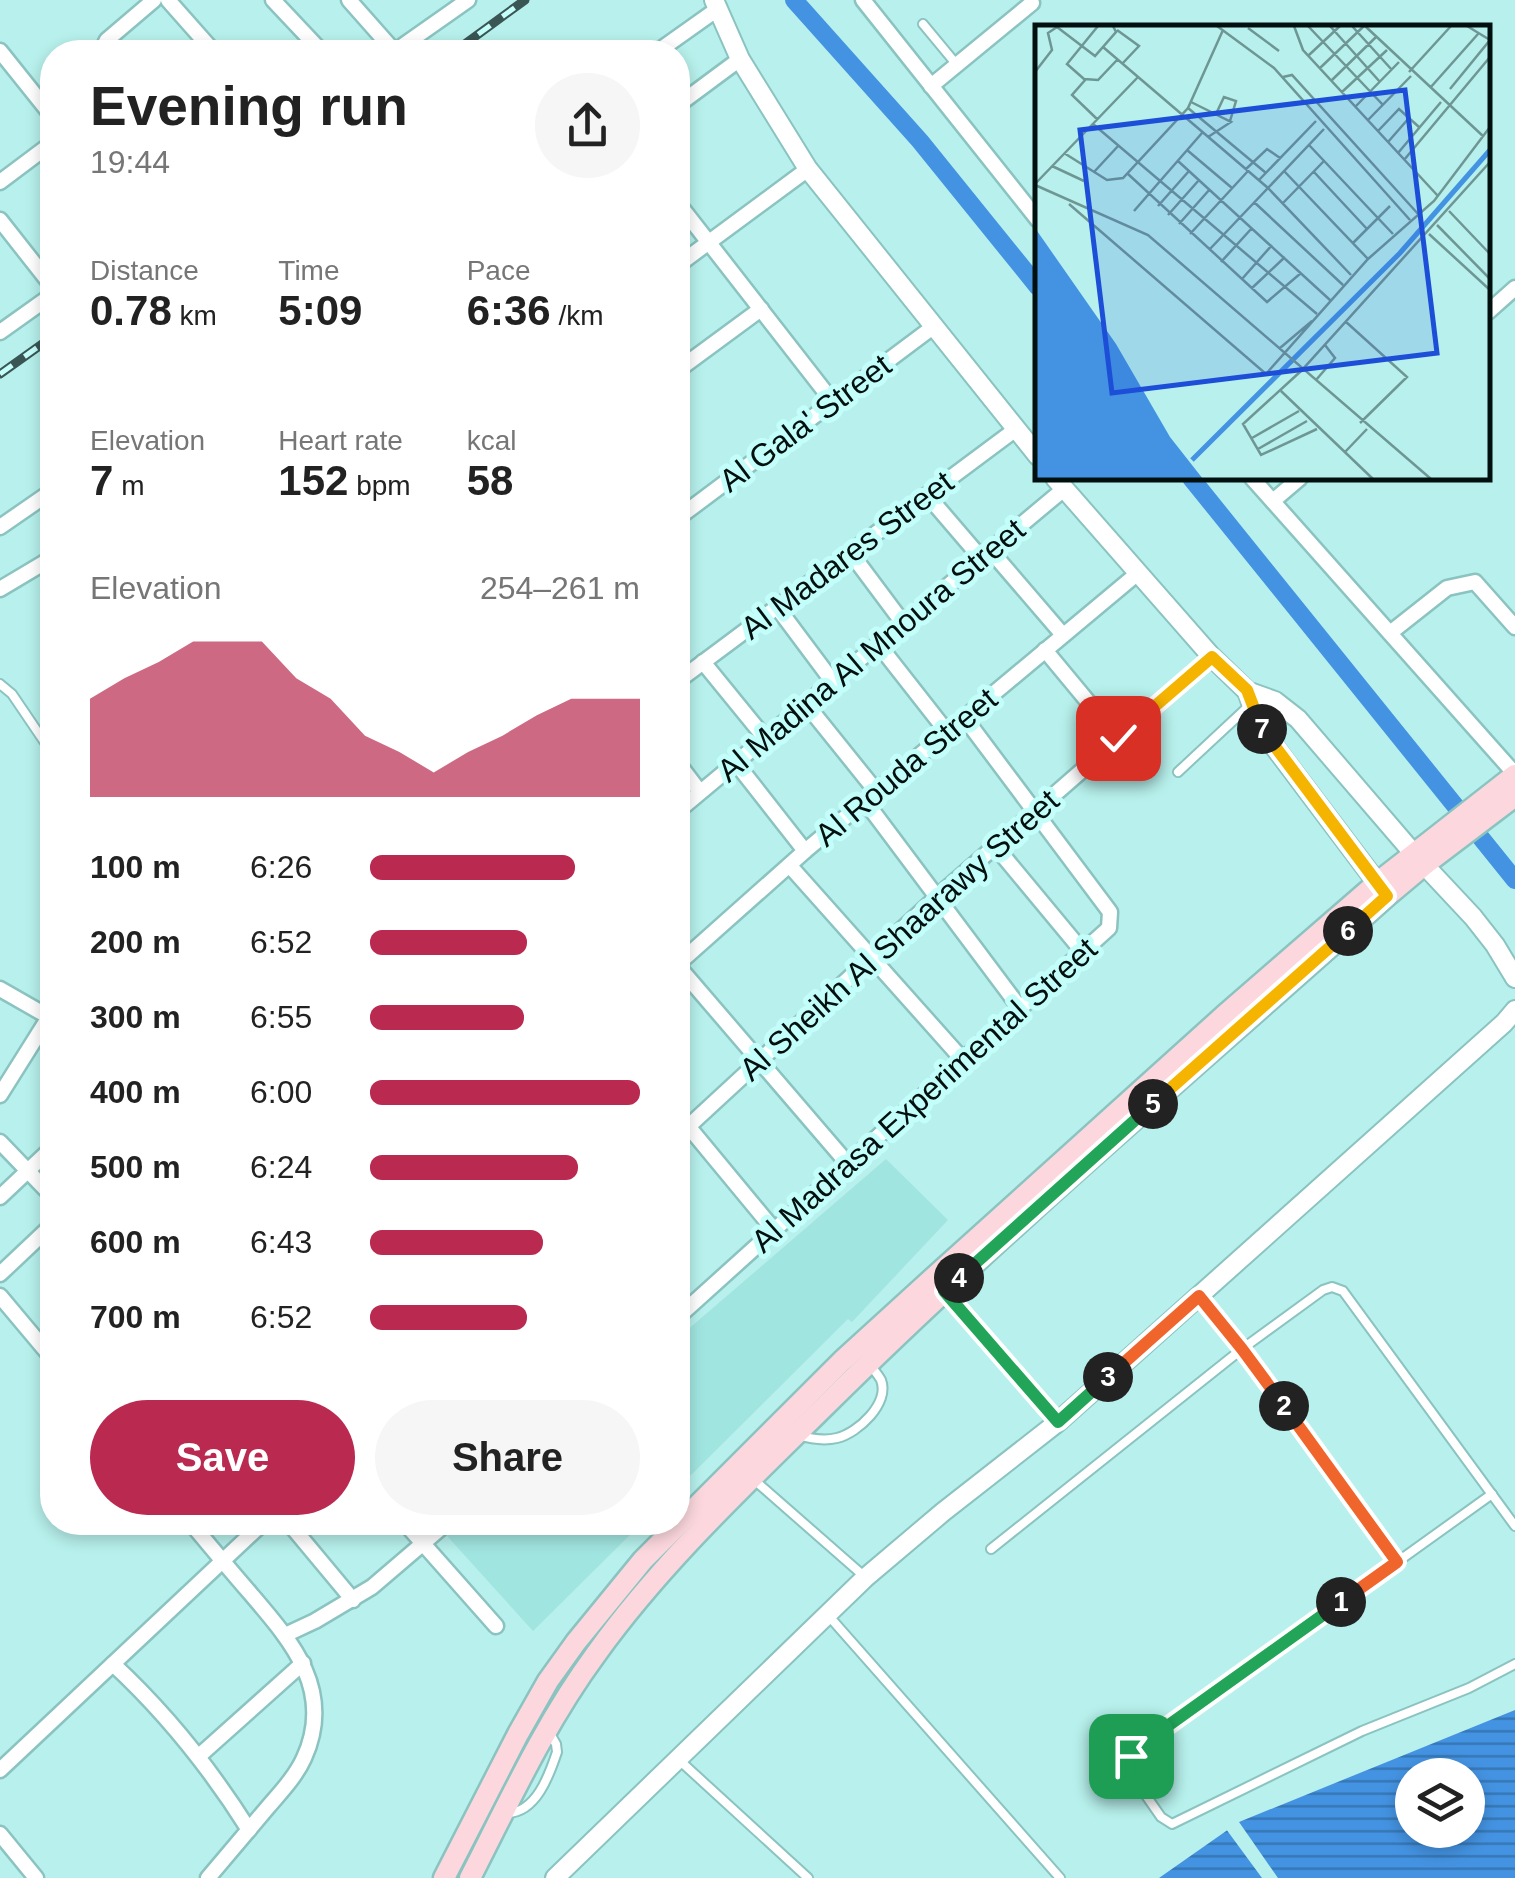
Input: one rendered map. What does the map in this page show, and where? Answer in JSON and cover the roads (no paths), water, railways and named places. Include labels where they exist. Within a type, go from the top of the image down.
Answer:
[{"type":"main road","points":[[690,1519],[1226,1014],[1484,809],[1515,774]]},
{"type":"main road","points":[[1484,809],[1515,796]]},
{"type":"main road","points":[[470,1878],[547,1730],[594,1656],[744,1472],[796,1434],[862,1357],[944,1291],[1382,889]]},
{"type":"main road","points":[[444,1878],[548,1681],[643,1560],[672,1535]]},
{"type":"main road","points":[[484,1800],[504,1812]]},
{"type":"street","points":[[107,40],[154,0]]},
{"type":"street","points":[[168,0],[203,40]]},
{"type":"street","points":[[273,0],[311,40]]},
{"type":"street","points":[[349,0],[384,40]]},
{"type":"street","points":[[411,40],[468,0]]},
{"type":"street","points":[[869,2],[1035,216]]},
{"type":"street","points":[[931,86],[1032,3]]},
{"type":"street","points":[[672,40],[716,4],[740,59],[808,169],[1035,452]]},
{"type":"street","points":[[0,51],[40,101]]},
{"type":"street","points":[[690,96],[740,59]]},
{"type":"street","points":[[0,182],[40,152]]},
{"type":"street","points":[[690,256],[808,169]]},
{"type":"street","points":[[690,219],[833,402]]},
{"type":"street","points":[[0,220],[40,271]]},
{"type":"street","points":[[1490,310],[1515,288]]},
{"type":"street","points":[[0,332],[40,304]]},
{"type":"street","points":[[690,361],[761,310]]},
{"type":"street","name":"Al Gala' Street","points":[[690,509],[933,328]]},
{"type":"street","name":"Al Madares Street","points":[[690,672],[1016,429]]},
{"type":"street","points":[[1254,480],[1515,774]]},
{"type":"street","points":[[1273,502],[1298,480]]},
{"type":"street","points":[[1060,483],[1249,697],[1270,741],[1382,889]]},
{"type":"street","name":"Al Madina Al Mnoura Street","points":[[690,801],[986,554],[1060,483]]},
{"type":"street","points":[[927,495],[1063,635]]},
{"type":"street","points":[[0,527],[40,499]]},
{"type":"street","points":[[850,552],[903,624]]},
{"type":"street","points":[[0,589],[40,565]]},
{"type":"street","name":"Al Rouda Street","points":[[690,954],[871,796],[1138,573]]},
{"type":"street","points":[[1390,633],[1447,588],[1475,582],[1515,626]]},
{"type":"street","points":[[777,606],[833,682]]},
{"type":"street","points":[[878,644],[947,732]]},
{"type":"street","points":[[1045,650],[1118,738]]},
{"type":"street","name":"Al Sheikh Al Shaarawy Street","points":[[690,1125],[1035,810],[1212,657]]},
{"type":"street","points":[[703,662],[765,738]]},
{"type":"street","points":[[1249,697],[1275,702],[1298,720],[1427,853],[1515,978]]},
{"type":"street","points":[[806,704],[937,898],[1020,1008]]},
{"type":"street","name":"Al Madrasa Experimental Street","points":[[690,1305],[1109,928],[1110,912],[964,717]]},
{"type":"street","points":[[736,763],[806,852]]},
{"type":"street","points":[[690,779],[700,792]]},
{"type":"street","points":[[995,846],[1083,952]]},
{"type":"street","points":[[790,866],[962,1059]]},
{"type":"street","points":[[690,979],[848,1164]]},
{"type":"street","points":[[0,989],[40,1010]]},
{"type":"street","points":[[558,1877],[866,1578],[1058,1422],[1515,1010]]},
{"type":"street","points":[[0,1092],[40,1032]]},
{"type":"street","points":[[690,1140],[774,1230]]},
{"type":"street","points":[[0,1142],[40,1184]]},
{"type":"street","points":[[0,1197],[40,1160]]},
{"type":"street","points":[[0,1274],[40,1236]]},
{"type":"street","points":[[0,1296],[40,1341]]},
{"type":"street","points":[[201,1535],[285,1635],[303,1663],[314,1705],[312,1731],[291,1780],[208,1878]]},
{"type":"street","points":[[0,1770],[250,1535]]},
{"type":"street","points":[[299,1535],[353,1600]]},
{"type":"street","points":[[415,1535],[496,1626]]},
{"type":"street","points":[[285,1635],[372,1588],[433,1535]]},
{"type":"street","points":[[200,1756],[303,1663]]},
{"type":"street","points":[[114,1664],[200,1756],[249,1830]]},
{"type":"street","points":[[0,1834],[36,1878]]},
{"type":"lane","points":[[923,24],[957,64]]},
{"type":"lane","points":[[0,684],[12,694],[40,735]]},
{"type":"lane","points":[[1178,772],[1249,697]]},
{"type":"lane","points":[[990,1549],[1242,1349],[1332,1287],[1340,1289],[1515,1526]]},
{"type":"lane","points":[[944,1291],[1058,1422]]},
{"type":"lane","points":[[1199,1296],[1397,1562]]},
{"type":"lane","points":[[796,1434],[826,1440],[841,1437],[854,1432],[878,1406],[881,1380],[862,1357]]},
{"type":"lane","points":[[744,1472],[866,1578]]},
{"type":"lane","points":[[1492,1494],[1134,1750],[1129,1771],[1164,1820],[1172,1824],[1362,1731],[1468,1688],[1515,1664]]},
{"type":"lane","points":[[827,1614],[1060,1878]]},
{"type":"lane","points":[[678,1759],[808,1878]]},
{"type":"water","points":[[1515,1710],[1515,1878],[1159,1878],[1239,1822],[1395,1759],[1395,1848],[1485,1848],[1485,1758],[1397,1758]]},
{"type":"waterway","points":[[794,0],[920,141],[1035,283]]},
{"type":"waterway","points":[[1193,480],[1515,880]]},
{"type":"railway","points":[[470,40],[525,0]]},
{"type":"railway","points":[[0,374],[40,346]]}]
